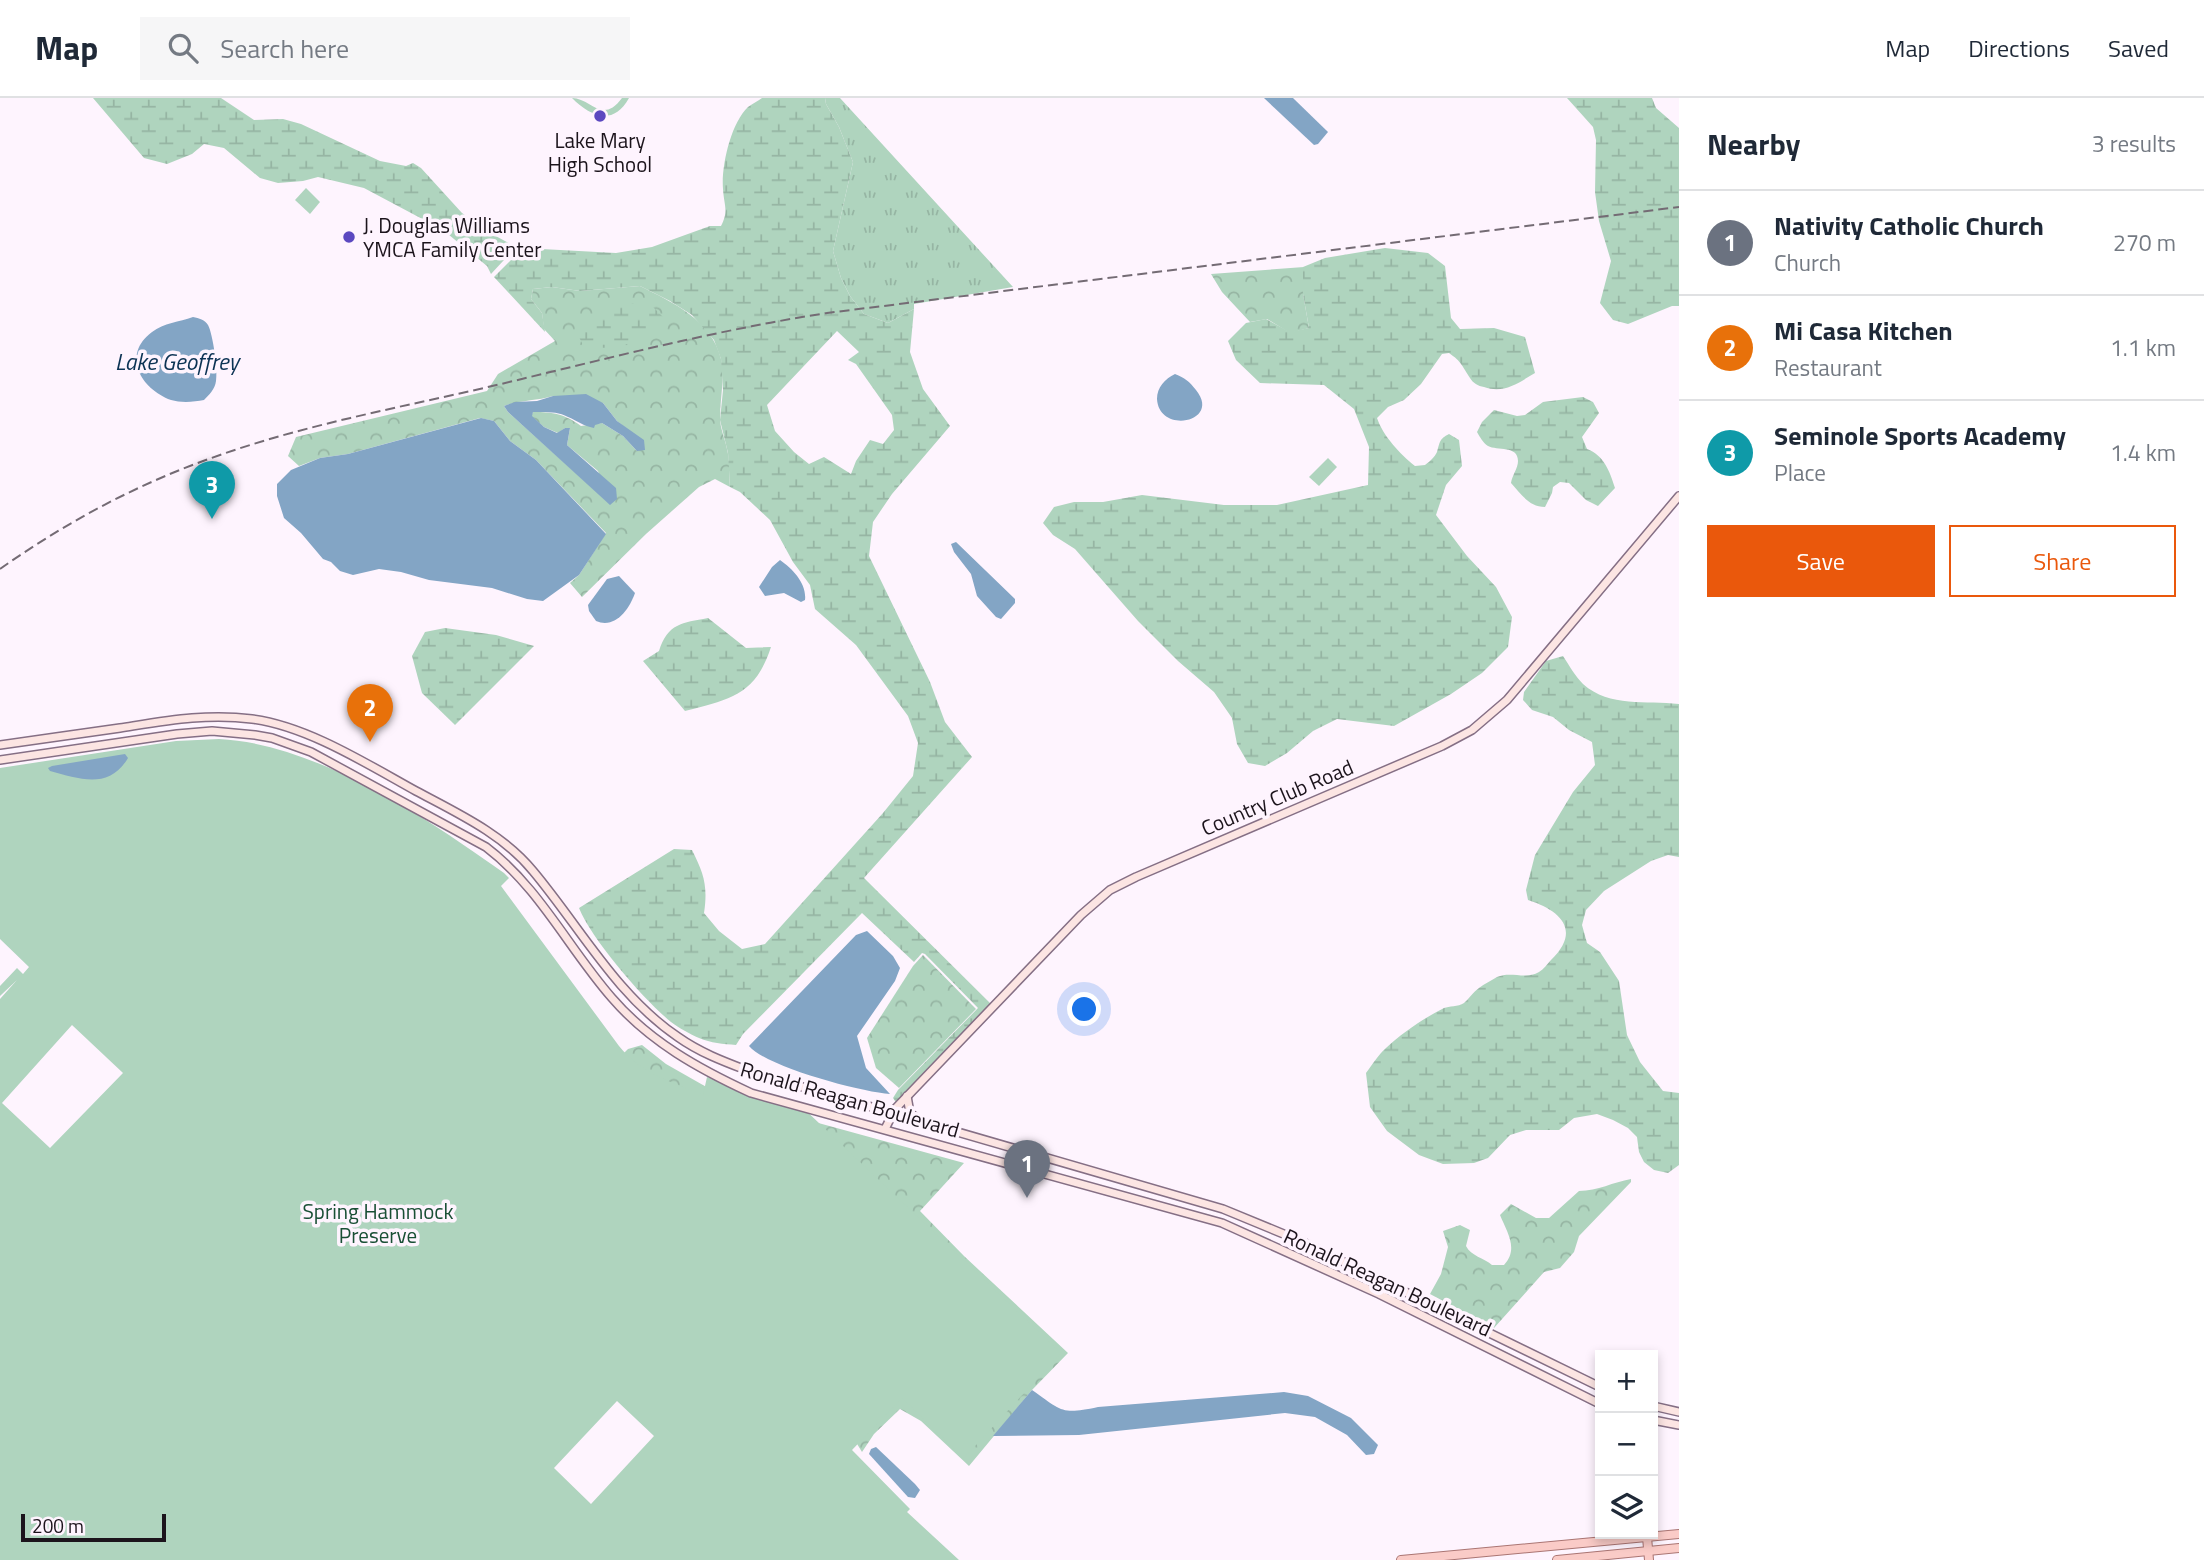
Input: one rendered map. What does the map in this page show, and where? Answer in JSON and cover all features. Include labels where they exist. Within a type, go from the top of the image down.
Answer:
[{"type":"main road","name":"Country Club Road","points":[[885,1129],[892,1113],[907,1096],[1081,915],[1110,890],[1442,746],[1484,720],[1518,688],[1679,496]]},
{"type":"main road","name":"Ronald Reagan Boulevard","points":[[0,745],[166,720],[212,716],[253,719],[309,736],[447,808],[509,847],[532,869],[613,977],[639,1006],[679,1038],[716,1059],[754,1073],[1223,1209],[1303,1242],[1595,1385]]},
{"type":"main road","name":"Ronald Reagan Boulevard","points":[[0,760],[212,731],[263,737],[304,749],[486,847],[501,858],[533,892],[612,999],[640,1027],[670,1051],[707,1072],[751,1093],[1222,1223],[1379,1294],[1595,1402]]},
{"type":"main road","points":[[670,1051],[679,1038]]},
{"type":"main road","points":[[907,1096],[910,1113],[921,1122]]},
{"type":"main road","points":[[1105,1191],[1110,1176]]},
{"type":"main road","points":[[1658,1407],[1679,1412]]},
{"type":"main road","points":[[1658,1422],[1679,1425]]},
{"type":"main road","points":[[1658,1535],[1679,1534]]},
{"type":"main road","points":[[1401,1560],[1612,1539]]},
{"type":"main road","points":[[1648,1539],[1649,1560]]},
{"type":"main road","points":[[1557,1560],[1679,1548]]},
{"type":"main road","points":[[1476,1560],[1513,1555],[1515,1550]]},
{"type":"green space","points":[[93,98],[221,98],[254,120],[283,119],[301,124],[380,161],[406,166],[413,163],[421,168],[462,213],[516,247],[491,274],[487,266],[443,230],[364,188],[318,177],[278,183],[260,178],[224,148],[204,144],[192,154],[167,164],[144,158]]},
{"type":"green space","points":[[572,98],[602,110],[615,106],[622,98],[629,98],[616,113],[601,116],[586,110]]},
{"type":"green space","points":[[762,98],[825,98],[853,162],[833,251],[841,278],[850,296],[864,314],[888,323],[914,309],[910,352],[923,389],[950,426],[892,494],[873,522],[869,556],[930,682],[945,722],[972,757],[864,878],[991,1004],[897,1104],[893,1098],[898,1090],[978,1008],[925,954],[922,953],[914,962],[862,913],[743,1034],[736,1045],[704,1040],[671,1022],[620,969],[595,936],[579,908],[674,849],[692,850],[704,880],[704,913],[719,931],[742,949],[765,944],[913,776],[918,743],[908,716],[856,645],[815,609],[810,585],[793,562],[770,520],[740,492],[730,487],[728,453],[720,420],[723,390],[721,359],[714,340],[692,315],[640,286],[580,291],[552,287],[533,289],[531,299],[542,313],[545,332],[494,277],[523,248],[616,253],[652,247],[710,226],[721,226],[725,212],[723,180],[728,145],[742,114]],"holes":[[[837,331],[859,352],[848,360],[856,364],[892,415],[894,430],[883,444],[870,440],[851,474],[824,457],[809,464],[775,431],[767,405]]]},
{"type":"green space","points":[[825,98],[840,98],[1013,287],[914,304],[914,309],[888,323],[864,314],[850,296],[841,278],[833,251],[853,162]]},
{"type":"green space","points":[[1567,98],[1652,98],[1656,108],[1679,128],[1679,306],[1672,306],[1628,324],[1613,320],[1600,303],[1611,261],[1599,221],[1595,192],[1596,140],[1593,127]]},
{"type":"green space","points":[[306,188],[320,202],[310,214],[295,200]]},
{"type":"green space","points":[[1385,248],[1428,253],[1445,266],[1451,318],[1460,329],[1494,328],[1525,337],[1535,373],[1523,380],[1498,389],[1480,386],[1453,356],[1449,353],[1442,354],[1421,384],[1404,400],[1388,407],[1377,418],[1393,444],[1415,466],[1425,465],[1432,459],[1440,441],[1449,434],[1459,440],[1462,466],[1446,485],[1436,515],[1467,556],[1496,587],[1512,617],[1508,647],[1482,673],[1394,726],[1337,719],[1313,731],[1287,753],[1265,766],[1248,763],[1237,744],[1232,718],[1214,692],[1138,621],[1075,549],[1053,535],[1043,523],[1054,507],[1074,502],[1103,502],[1142,495],[1224,505],[1277,505],[1368,485],[1369,447],[1354,409],[1324,385],[1260,383],[1236,360],[1228,341],[1246,323],[1266,319],[1290,332],[1309,328],[1303,294],[1303,267],[1325,258]]},
{"type":"green space","points":[[1304,267],[1303,294],[1309,328],[1290,333],[1267,319],[1250,322],[1222,292],[1211,274]]},
{"type":"green space","points":[[640,286],[689,314],[709,333],[716,345],[722,366],[720,422],[728,454],[730,487],[715,479],[699,487],[582,597],[570,583],[579,575],[606,533],[536,460],[510,441],[494,421],[480,418],[348,454],[320,458],[299,466],[288,456],[296,437],[487,391],[498,374],[555,341],[544,329],[542,313],[531,299],[533,289],[552,287],[580,291]],"holes":[[[553,396],[603,403],[628,430],[637,451],[623,436],[602,423],[581,426],[553,413],[533,412],[531,416],[544,427],[558,433],[570,428],[567,445],[598,471],[610,504],[504,406]]]},
{"type":"green space","points":[[626,303],[652,306],[663,317],[647,334],[628,344],[607,348],[584,347],[578,335],[588,323],[605,311]]},
{"type":"green space","points":[[1583,397],[1593,402],[1599,413],[1582,437],[1587,449],[1598,455],[1606,465],[1615,488],[1598,506],[1586,500],[1569,483],[1560,482],[1553,487],[1545,507],[1534,505],[1511,483],[1518,464],[1515,453],[1488,446],[1477,432],[1482,422],[1494,410],[1517,416],[1525,415],[1543,402]]},
{"type":"green space","points":[[1328,458],[1337,467],[1319,486],[1309,477]]},
{"type":"green space","points":[[708,618],[746,648],[771,647],[765,663],[749,686],[728,698],[685,711],[643,661],[659,651],[667,635],[677,626]]},
{"type":"green space","points":[[445,628],[496,635],[534,646],[455,725],[422,693],[412,656],[425,632]]},
{"type":"green space","points":[[1563,656],[1583,684],[1605,697],[1629,702],[1679,704],[1679,857],[1668,855],[1651,861],[1604,891],[1586,910],[1582,925],[1587,943],[1600,952],[1619,981],[1627,1035],[1640,1062],[1663,1091],[1679,1093],[1679,1165],[1668,1173],[1654,1170],[1644,1162],[1639,1152],[1637,1137],[1628,1128],[1597,1114],[1574,1118],[1559,1130],[1526,1130],[1510,1135],[1488,1158],[1474,1163],[1443,1164],[1419,1155],[1387,1131],[1370,1107],[1366,1073],[1392,1042],[1436,1012],[1464,1003],[1477,990],[1497,977],[1539,972],[1560,950],[1565,940],[1566,931],[1558,916],[1528,900],[1526,890],[1535,855],[1573,792],[1595,765],[1592,742],[1569,730],[1553,717],[1532,710],[1523,700],[1524,692],[1546,661]]},
{"type":"green space","name":"Spring Hammock Preserve","points":[[219,739],[256,744],[294,754],[369,787],[473,851],[509,878],[501,886],[627,1055],[657,1076],[703,1095],[707,1077],[800,1105],[1061,1353],[964,1458],[902,1398],[852,1450],[910,1509],[907,1512],[959,1560],[0,1560],[0,999],[17,980],[0,996],[0,986],[17,968],[23,974],[29,967],[0,939],[0,768],[176,741]],"holes":[[[72,1025],[123,1073],[50,1148],[2,1103]],[[617,1401],[654,1436],[591,1504],[554,1468]]]},
{"type":"green space","points":[[923,955],[976,1009],[899,1088],[876,1068],[867,1038],[913,966]]},
{"type":"green space","points":[[642,1045],[666,1064],[724,1097],[964,1163],[920,1211],[1068,1353],[1032,1390],[969,1466],[921,1421],[900,1409],[874,1434],[862,1452],[620,1057],[628,1049]]},
{"type":"green space","points":[[1631,1179],[1579,1236],[1574,1252],[1560,1268],[1544,1272],[1494,1328],[1430,1294],[1441,1274],[1448,1247],[1443,1231],[1460,1225],[1470,1230],[1466,1246],[1468,1249],[1492,1265],[1504,1265],[1511,1253],[1511,1247],[1500,1215],[1511,1204],[1536,1218],[1549,1218],[1579,1191],[1593,1190]]},
{"type":"water","points":[[1264,98],[1293,98],[1328,132],[1314,145]]},
{"type":"water","name":"Lake Geoffrey","points":[[193,317],[205,322],[210,330],[216,361],[215,384],[204,400],[175,401],[160,395],[144,380],[136,361],[138,351],[152,332]]},
{"type":"water","points":[[1175,374],[1191,384],[1202,401],[1201,410],[1187,420],[1168,417],[1160,410],[1157,399],[1162,384]]},
{"type":"water","points":[[586,394],[603,403],[617,421],[644,440],[645,450],[637,451],[623,436],[602,423],[594,428],[555,413],[533,412],[532,416],[544,427],[557,433],[570,428],[567,445],[616,488],[617,499],[610,505],[504,406],[553,396]]},
{"type":"water","points":[[481,418],[494,421],[510,441],[536,460],[606,534],[579,575],[543,601],[492,588],[429,580],[401,572],[379,569],[353,575],[340,571],[331,562],[323,559],[284,518],[277,496],[277,484],[291,470],[320,458],[348,454]]},
{"type":"water","points":[[956,542],[1015,599],[1015,603],[1001,619],[977,596],[971,574],[954,552],[951,544]]},
{"type":"water","points":[[780,560],[798,577],[804,588],[805,600],[801,602],[784,593],[765,596],[759,587]]},
{"type":"water","points":[[619,576],[635,593],[632,599],[625,611],[615,620],[603,623],[596,621],[588,605],[607,579]]},
{"type":"water","points":[[125,754],[128,758],[112,775],[93,780],[72,777],[50,771],[48,768],[52,766]]},
{"type":"water","points":[[867,931],[893,956],[900,968],[895,981],[857,1036],[866,1068],[890,1094],[858,1089],[794,1070],[759,1054],[749,1046],[856,935]]},
{"type":"water","points":[[1032,1390],[1056,1407],[1069,1411],[1284,1392],[1308,1396],[1351,1418],[1378,1445],[1374,1454],[1366,1455],[1347,1435],[1315,1417],[1285,1413],[1079,1435],[993,1436]]},
{"type":"water","points":[[876,1447],[920,1490],[915,1498],[908,1497],[869,1454],[871,1449]]},
{"type":"railway","points":[[0,569],[106,504],[162,477],[220,455],[324,424],[704,336],[827,313],[1679,207]]},
{"type":"place","name":"Lake Mary High School","points":[[600,116]]},
{"type":"place","name":"J. Douglas Williams YMCA Family Center","points":[[349,237]]},
{"type":"place","name":"Seminole Sports Academy","points":[[212,519]]},
{"type":"place","name":"Mi Casa Kitchen","points":[[370,742]]},
{"type":"place","name":"Nativity Catholic Church","points":[[1027,1198]]}]
